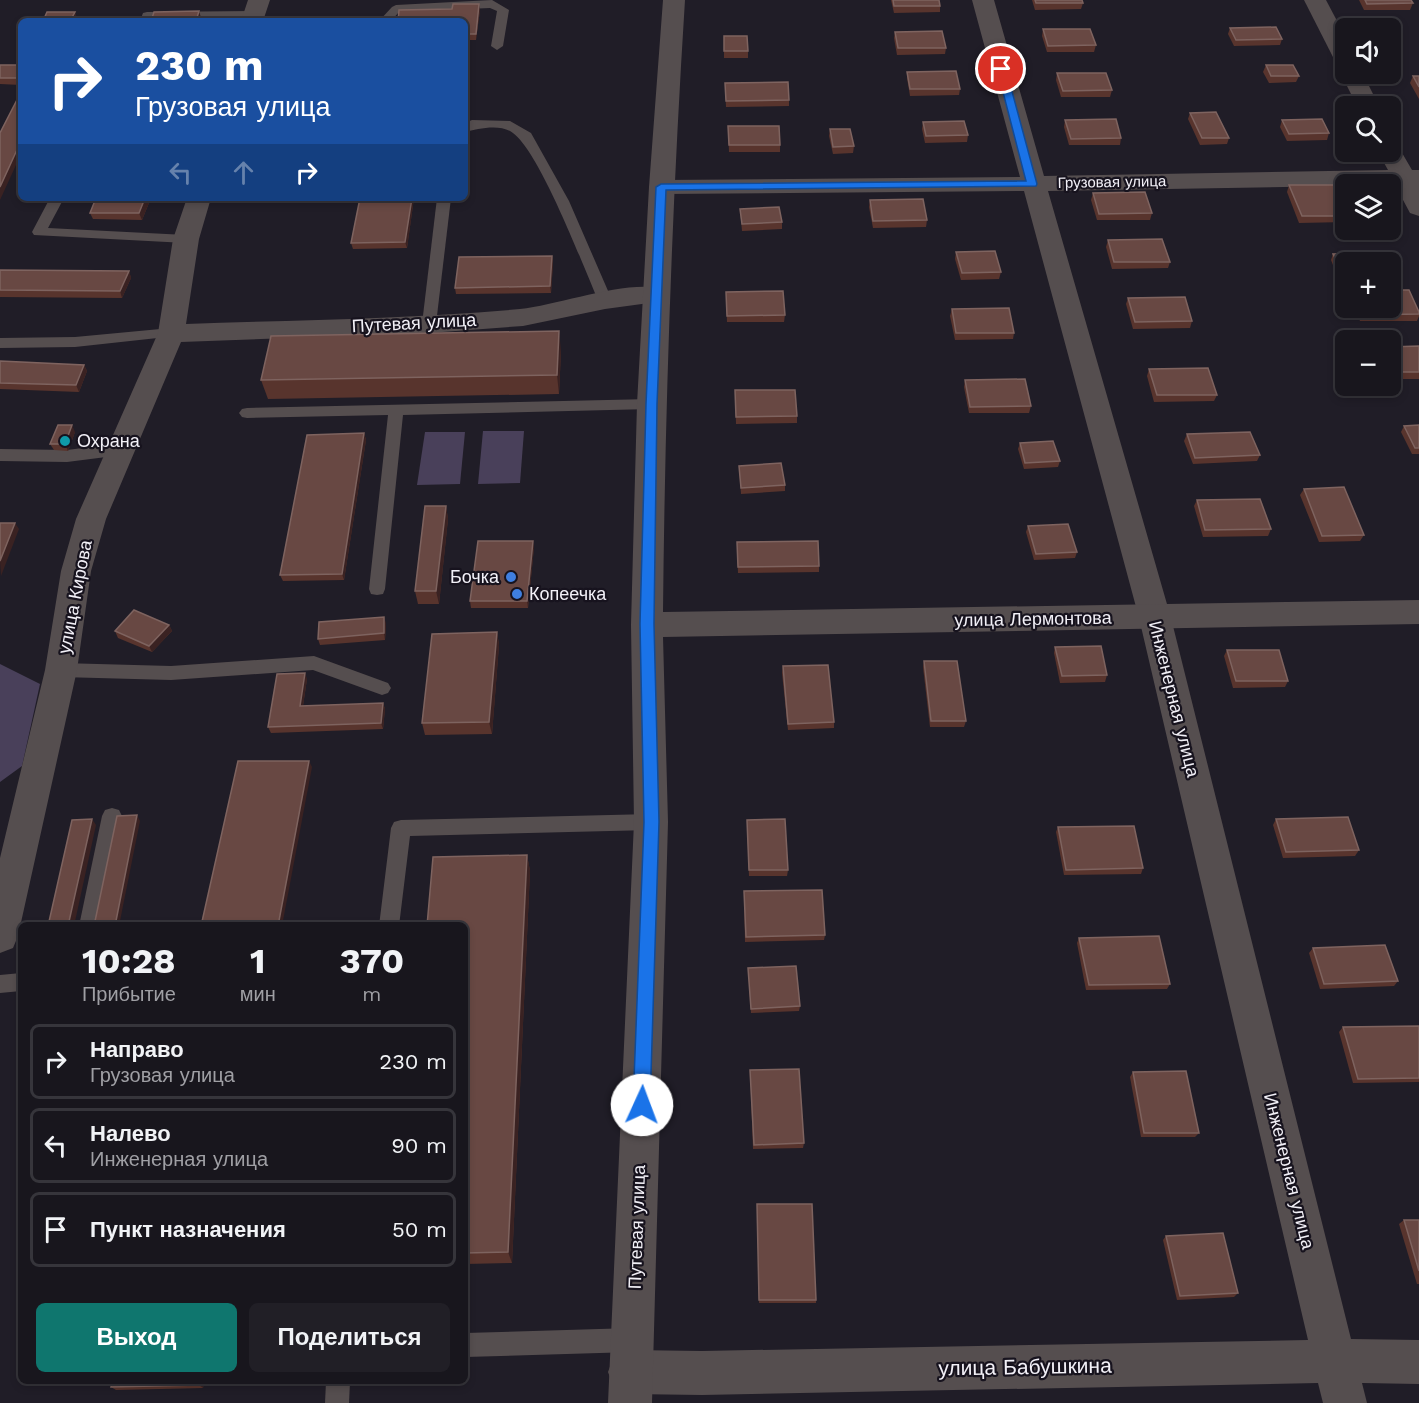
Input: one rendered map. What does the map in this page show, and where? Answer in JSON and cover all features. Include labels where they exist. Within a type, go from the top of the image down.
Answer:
[{"type":"street","name":"Путевая улица","points":[[631,1372],[651,822],[647,624],[651,404],[661,187],[674,0]]},
{"type":"street","name":"Инженерная улица","points":[[983,0],[1032,184],[1155,618],[1345,1403]]},
{"type":"street","points":[[1315,0],[1335,39]]},
{"type":"street","points":[[1399,162],[1411,177],[1419,208]]},
{"type":"street","name":"Грузовая улица","points":[[661,187],[1032,184],[1411,177]]},
{"type":"street","name":"улица Кирова","points":[[0,936],[61,670],[76,571],[92,519],[171,333],[186,239],[198,201]]},
{"type":"street","name":"Путевая улица","points":[[171,333],[429,324],[524,316],[605,300],[655,295]]},
{"type":"street","name":"улица Лермонтова","points":[[647,624],[1155,618],[1419,612]]},
{"type":"street","name":"улица Бабушкина","points":[[631,1372],[714,1373],[1335,1361],[1419,1362]]},
{"type":"lane","points":[[388,18],[396,9],[492,4],[502,10],[497,46]]},
{"type":"lane","points":[[147,18],[147,16],[255,12]]},
{"type":"lane","points":[[468,126],[472,124],[510,125],[526,136],[562,201],[605,300]]},
{"type":"lane","points":[[55,201],[39,232],[186,239]]},
{"type":"lane","points":[[429,324],[444,201]]},
{"type":"lane","points":[[0,343],[75,342],[171,333]]},
{"type":"lane","points":[[247,413],[651,404]]},
{"type":"lane","points":[[377,589],[396,409]]},
{"type":"lane","points":[[0,455],[66,456],[122,449]]},
{"type":"lane","points":[[61,670],[171,673],[314,663],[382,688]]},
{"type":"lane","points":[[90,922],[112,816]]},
{"type":"lane","points":[[389,922],[401,828],[651,822]]},
{"type":"lane","points":[[0,984],[18,982]]},
{"type":"lane","points":[[468,1345],[631,1372]]},
{"type":"lane","points":[[338,1384],[338,1403]]},
{"type":"shaded area","points":[[483,431],[524,431],[520,483],[478,484]]},
{"type":"shaded area","points":[[425,432],[465,432],[460,484],[417,485]]},
{"type":"shaded area","points":[[0,664],[40,684],[22,766],[0,782]]},
{"type":"building","points":[[893,0],[939,0],[940,6],[894,6]]},
{"type":"building","points":[[1035,0],[1082,0],[1083,3],[1036,3]]},
{"type":"building","points":[[1365,0],[1411,0],[1413,3],[1367,4]]},
{"type":"building","points":[[453,4],[479,4],[476,34],[468,34],[468,18],[398,18],[399,10],[452,9]]},
{"type":"building","points":[[199,11],[197,18],[152,18],[154,12]]},
{"type":"building","points":[[47,12],[75,12],[72,18],[44,18]]},
{"type":"building","points":[[1276,27],[1282,39],[1236,40],[1230,28]]},
{"type":"building","points":[[1043,29],[1090,29],[1096,45],[1048,46]]},
{"type":"building","points":[[942,31],[946,48],[898,48],[895,32]]},
{"type":"building","points":[[724,36],[747,36],[748,51],[724,51]]},
{"type":"building","points":[[0,65],[18,65],[18,78],[0,78]]},
{"type":"building","points":[[1266,65],[1293,65],[1299,76],[1271,76]]},
{"type":"building","points":[[956,71],[960,89],[910,89],[907,72]]},
{"type":"building","points":[[1057,73],[1106,73],[1112,90],[1063,91]]},
{"type":"building","points":[[1413,76],[1419,76],[1419,87]]},
{"type":"building","points":[[788,82],[789,100],[726,101],[725,83]]},
{"type":"building","points":[[18,98],[18,148],[0,187],[0,133]]},
{"type":"building","points":[[1216,112],[1229,138],[1202,138],[1190,113]]},
{"type":"building","points":[[1116,119],[1121,138],[1071,139],[1065,120]]},
{"type":"building","points":[[1322,119],[1329,133],[1289,134],[1282,120]]},
{"type":"building","points":[[964,121],[968,135],[926,136],[923,122]]},
{"type":"building","points":[[728,126],[779,126],[780,145],[729,145]]},
{"type":"building","points":[[830,129],[850,129],[854,146],[833,147]]},
{"type":"building","points":[[1289,185],[1335,185],[1335,216],[1302,216]]},
{"type":"building","points":[[1145,192],[1152,213],[1099,214],[1093,193]]},
{"type":"building","points":[[923,199],[927,220],[873,221],[870,200]]},
{"type":"building","points":[[95,201],[144,201],[139,213],[90,213]]},
{"type":"building","points":[[359,201],[412,201],[405,242],[351,243]]},
{"type":"building","points":[[779,207],[782,222],[742,224],[740,209]]},
{"type":"building","points":[[1162,239],[1170,262],[1114,262],[1108,240]]},
{"type":"building","points":[[995,251],[1001,272],[962,273],[956,252]]},
{"type":"building","points":[[552,256],[550,286],[455,288],[459,257]]},
{"type":"building","points":[[0,270],[129,271],[120,291],[0,290]]},
{"type":"building","points":[[1401,290],[1409,290],[1419,314],[1401,314]]},
{"type":"building","points":[[783,291],[785,315],[727,316],[726,292]]},
{"type":"building","points":[[1185,297],[1192,321],[1135,322],[1128,298]]},
{"type":"building","points":[[1009,308],[1014,333],[956,333],[952,309]]},
{"type":"building","points":[[559,331],[557,375],[261,380],[271,336]]},
{"type":"building","points":[[1419,346],[1419,372],[1401,372],[1401,347]]},
{"type":"building","points":[[0,361],[84,365],[76,385],[0,383]]},
{"type":"building","points":[[1208,368],[1217,395],[1157,395],[1149,369]]},
{"type":"building","points":[[1025,379],[1031,406],[970,407],[965,380]]},
{"type":"building","points":[[735,390],[795,390],[797,416],[736,417]]},
{"type":"building","points":[[58,425],[72,425],[65,444],[50,444]]},
{"type":"building","points":[[1419,425],[1419,448],[1415,448],[1404,426]]},
{"type":"building","points":[[1250,432],[1260,455],[1195,458],[1187,434]]},
{"type":"building","points":[[364,433],[342,574],[280,575],[307,435]]},
{"type":"building","points":[[1053,441],[1060,461],[1025,463],[1020,443]]},
{"type":"building","points":[[781,463],[785,485],[741,488],[739,466]]},
{"type":"building","points":[[1344,487],[1364,535],[1322,536],[1304,489]]},
{"type":"building","points":[[1260,499],[1271,529],[1205,530],[1197,500]]},
{"type":"building","points":[[425,506],[446,506],[436,591],[415,591]]},
{"type":"building","points":[[0,523],[15,523],[0,561]]},
{"type":"building","points":[[1068,524],[1077,552],[1036,554],[1028,526]]},
{"type":"building","points":[[478,541],[533,541],[527,601],[470,601]]},
{"type":"building","points":[[818,541],[819,566],[738,567],[737,542]]},
{"type":"building","points":[[134,610],[169,625],[149,646],[115,631]]},
{"type":"building","points":[[384,617],[384,633],[318,639],[319,622]]},
{"type":"building","points":[[497,632],[489,722],[422,723],[432,634]]},
{"type":"building","points":[[1101,646],[1107,675],[1062,676],[1055,647]]},
{"type":"building","points":[[1227,650],[1279,650],[1288,681],[1236,681]]},
{"type":"building","points":[[924,661],[957,661],[966,721],[931,721]]},
{"type":"building","points":[[828,665],[834,722],[788,724],[783,666]]},
{"type":"building","points":[[305,673],[300,706],[383,703],[381,723],[268,727],[277,674]]},
{"type":"building","points":[[238,761],[309,761],[279,922],[202,922]]},
{"type":"building","points":[[137,815],[116,922],[95,922],[117,816]]},
{"type":"building","points":[[1348,817],[1359,850],[1286,852],[1276,819]]},
{"type":"building","points":[[92,819],[69,922],[49,922],[72,820]]},
{"type":"building","points":[[785,819],[788,870],[749,870],[747,820]]},
{"type":"building","points":[[1134,826],[1143,868],[1066,870],[1058,827]]},
{"type":"building","points":[[527,855],[508,1252],[468,1253],[468,922],[427,922],[433,857]]},
{"type":"building","points":[[822,890],[825,935],[746,937],[744,891]]},
{"type":"building","points":[[1159,936],[1170,984],[1089,985],[1079,938]]},
{"type":"building","points":[[1385,945],[1398,981],[1324,984],[1313,948]]},
{"type":"building","points":[[796,966],[800,1006],[751,1009],[748,968]]},
{"type":"building","points":[[1419,1026],[1419,1078],[1358,1079],[1343,1027]]},
{"type":"building","points":[[799,1069],[804,1143],[754,1145],[750,1070]]},
{"type":"building","points":[[1186,1071],[1199,1133],[1144,1133],[1133,1072]]},
{"type":"building","points":[[757,1204],[812,1204],[816,1300],[759,1300]]},
{"type":"building","points":[[1404,1220],[1419,1220],[1419,1271]]},
{"type":"building","points":[[1223,1233],[1238,1293],[1180,1296],[1166,1236]]},
{"type":"building","points":[[112,1384],[199,1384],[199,1385],[111,1387]]},
{"type":"place","name":"Охрана","points":[[65,441]]},
{"type":"place","name":"Бочка","points":[[511,577]]},
{"type":"place","name":"Копеечка","points":[[517,594]]},
{"type":"route","points":[[642,1105],[651,822],[647,624],[651,404],[661,187],[1032,184],[1001,69]]}]
